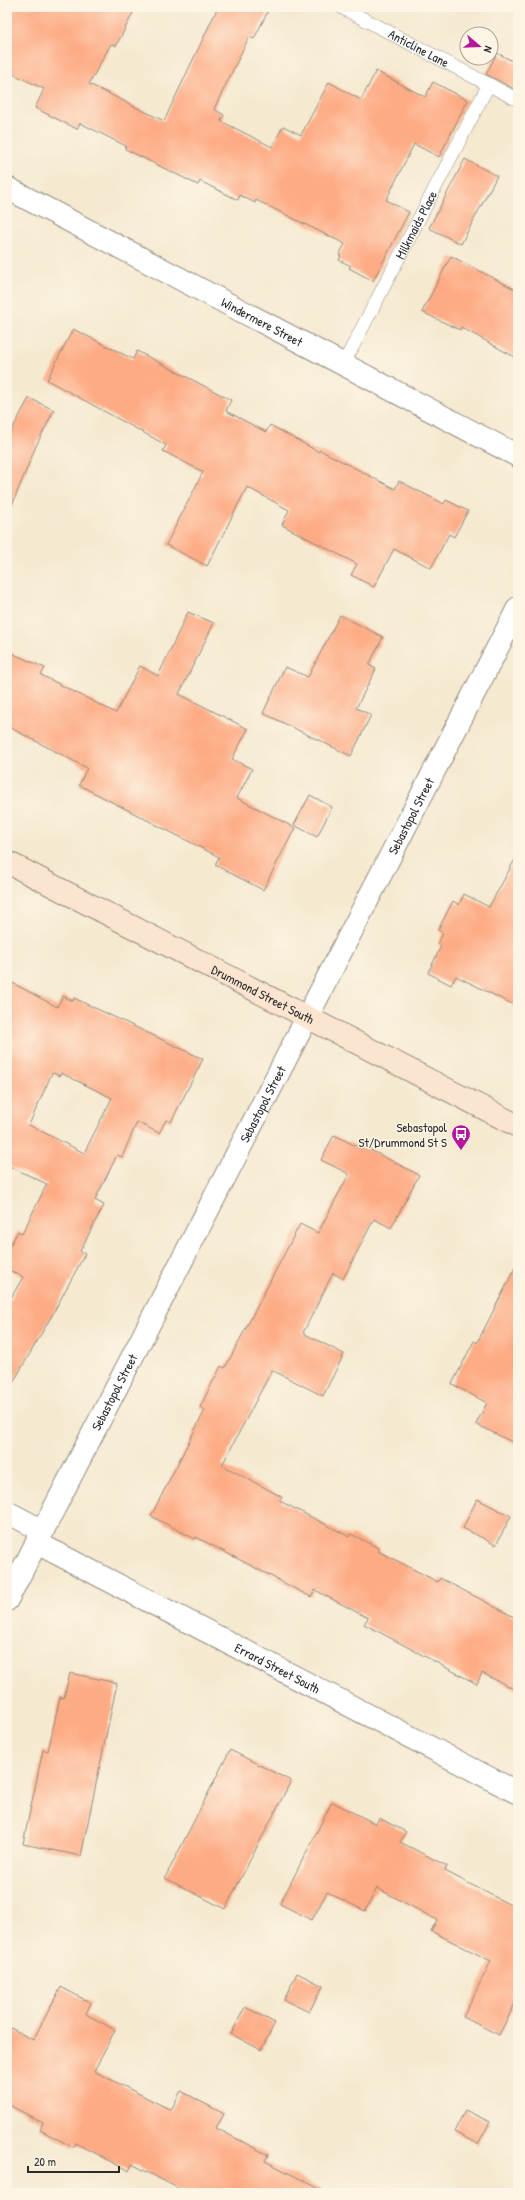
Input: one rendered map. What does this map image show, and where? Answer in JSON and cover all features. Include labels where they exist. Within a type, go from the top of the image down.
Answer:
[{"type":"main road","name":"Drummond Street South","points":[[7,862],[518,1126]]},
{"type":"street","name":"Windermere Street","points":[[7,188],[518,456]]},
{"type":"street","name":"Sebastopol Street","points":[[7,1600],[518,608]]},
{"type":"street","name":"Errard Street South","points":[[7,1512],[40,1537],[518,1793]]},
{"type":"lane","name":"Anticline Lane","points":[[341,7],[518,100]]},
{"type":"lane","name":"Milkmaids Place","points":[[344,366],[489,84]]},
{"type":"building","points":[[7,7],[136,7],[116,46],[111,44],[89,84],[164,121],[218,7],[270,7],[254,39],[249,37],[214,109],[224,115],[221,121],[272,147],[283,126],[301,135],[329,82],[361,100],[376,71],[425,97],[433,82],[468,100],[439,157],[414,144],[386,200],[409,212],[373,281],[349,268],[351,266],[339,260],[341,256],[339,255],[345,244],[256,200],[255,203],[240,195],[238,200],[200,181],[198,185],[125,149],[126,146],[80,123],[77,129],[35,108],[44,89],[7,71]]},
{"type":"building","points":[[499,54],[518,64],[518,91],[486,74],[490,66],[499,66]]},
{"type":"building","points":[[465,159],[497,176],[461,244],[429,228]]},
{"type":"building","points":[[451,256],[518,291],[518,359],[461,327],[460,330],[422,312]]},
{"type":"building","points":[[73,329],[133,359],[137,351],[231,400],[226,411],[266,432],[270,425],[319,452],[320,450],[395,489],[399,481],[444,504],[446,500],[468,511],[454,537],[449,534],[431,568],[394,549],[374,587],[351,575],[357,564],[282,525],[289,510],[247,487],[207,566],[166,545],[203,472],[163,451],[166,445],[47,380]]},
{"type":"building","points":[[29,398],[54,410],[36,446],[8,515],[7,439]]},
{"type":"building","points":[[188,612],[214,623],[179,694],[248,729],[232,759],[252,769],[237,798],[295,828],[263,890],[215,865],[219,857],[79,785],[87,768],[7,726],[7,651],[45,668],[41,675],[116,713],[140,666],[158,676]]},
{"type":"building","points":[[340,615],[383,637],[369,665],[376,669],[356,708],[371,715],[351,756],[263,713],[285,667],[308,677]]},
{"type":"building","points":[[310,795],[332,807],[317,837],[294,825]]},
{"type":"building","points":[[518,854],[518,1007],[456,976],[451,985],[428,973],[441,946],[438,944],[443,933],[438,930],[453,901],[459,905],[464,894],[489,907]]},
{"type":"building","points":[[7,980],[57,1007],[63,996],[73,1001],[74,998],[203,1059],[171,1122],[166,1120],[159,1133],[137,1122],[122,1157],[117,1155],[95,1200],[104,1205],[80,1251],[85,1254],[7,1393],[7,1305],[23,1277],[7,1269],[7,1251],[18,1231],[22,1234],[47,1184],[9,1166],[7,1171]],"holes":[[[52,1073],[60,1076],[61,1073],[112,1098],[84,1153],[29,1125]]]},
{"type":"building","points":[[334,1135],[362,1149],[363,1146],[419,1175],[391,1228],[374,1219],[343,1279],[333,1273],[303,1333],[344,1354],[323,1396],[272,1370],[222,1465],[282,1497],[280,1501],[350,1537],[351,1534],[380,1549],[378,1551],[438,1582],[440,1578],[518,1619],[518,1691],[482,1673],[477,1684],[364,1624],[368,1618],[315,1590],[311,1597],[196,1537],[195,1539],[151,1516],[205,1410],[200,1407],[221,1366],[225,1368],[300,1224],[318,1233],[349,1174],[321,1160]]},
{"type":"building","points":[[518,1262],[518,1445],[476,1424],[487,1403],[452,1384],[474,1341],[477,1343]]},
{"type":"building","points":[[477,1499],[511,1516],[496,1545],[463,1528]]},
{"type":"building","points":[[70,1673],[117,1683],[81,1856],[23,1844],[43,1750],[48,1751],[60,1697],[64,1698]]},
{"type":"building","points":[[230,1750],[291,1781],[225,1909],[165,1878]]},
{"type":"building","points":[[332,1802],[376,1824],[379,1818],[406,1832],[400,1842],[447,1866],[445,1871],[518,1909],[518,1998],[499,2035],[463,2017],[491,1961],[431,1931],[437,1920],[377,1888],[365,1911],[327,1892],[312,1920],[280,1904]]},
{"type":"building","points":[[297,1973],[323,1986],[309,2012],[284,2000]]},
{"type":"building","points":[[61,1987],[91,2003],[86,2014],[115,2030],[94,2071],[171,2110],[181,2091],[224,2114],[216,2128],[268,2155],[265,2161],[328,2193],[187,2193],[132,2164],[129,2171],[75,2143],[73,2147],[40,2130],[43,2123],[7,2104],[7,2026],[33,2040]]},
{"type":"building","points":[[245,2007],[275,2023],[261,2050],[231,2034]]},
{"type":"building","points":[[465,2110],[490,2122],[478,2144],[454,2132]]},
{"type":"place","name":"Sebastopol St/Drummond St S","points":[[461,1151]]}]
